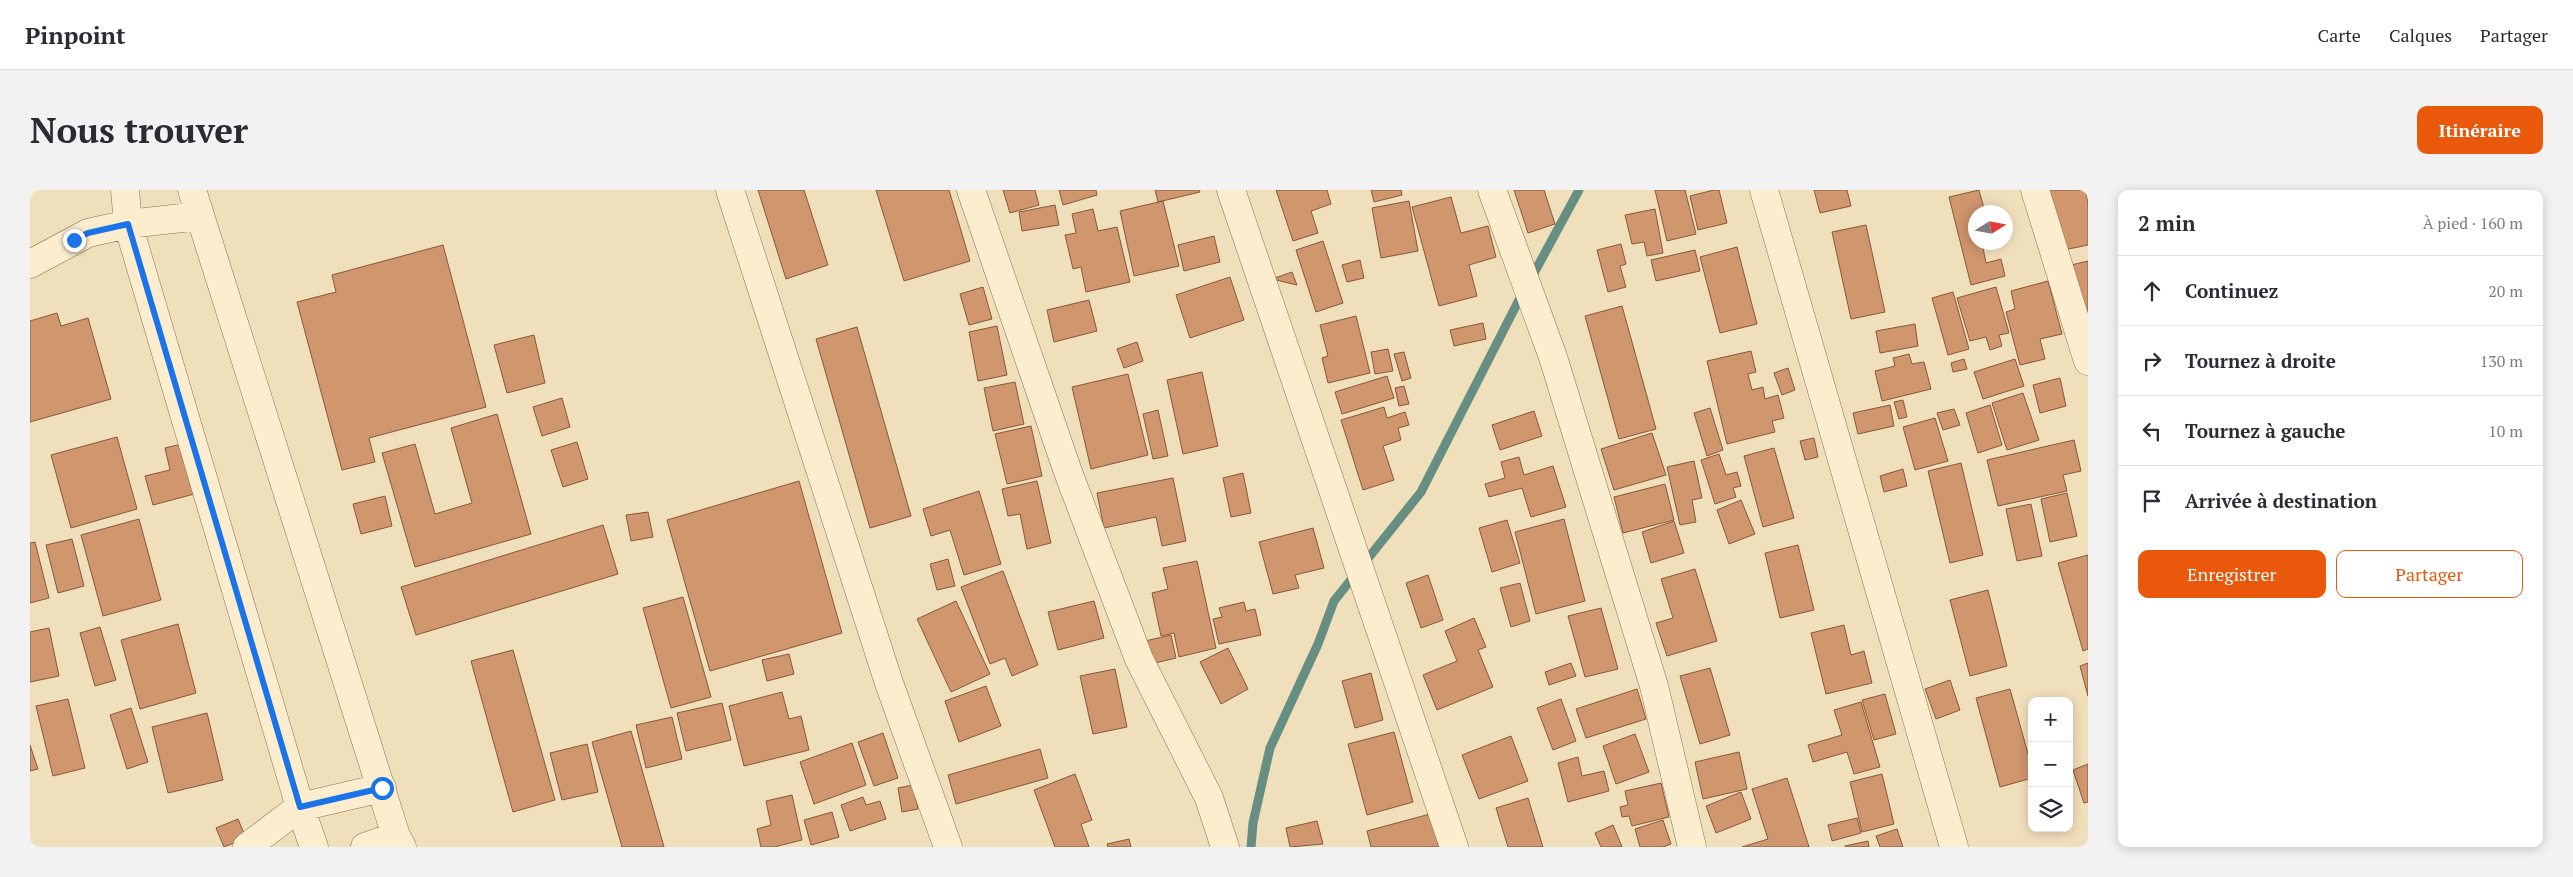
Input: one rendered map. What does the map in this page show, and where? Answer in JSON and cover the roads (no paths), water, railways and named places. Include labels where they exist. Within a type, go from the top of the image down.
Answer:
[{"type":"street","points":[[125,190],[128,224],[300,807],[314,847]]},
{"type":"street","points":[[192,190],[399,842],[365,847]]},
{"type":"street","points":[[730,190],[889,683],[948,847]]},
{"type":"street","points":[[971,190],[1068,472],[1139,659],[1209,798],[1225,847]]},
{"type":"street","points":[[1231,190],[1454,847]]},
{"type":"street","points":[[1492,190],[1553,356],[1654,686],[1692,847]]},
{"type":"street","points":[[1764,190],[1954,847]]},
{"type":"street","points":[[2035,190],[2088,362]]},
{"type":"street","points":[[30,264],[88,233],[128,224],[200,216]]},
{"type":"street","points":[[247,847],[300,807],[382,788]]},
{"type":"waterway","points":[[1534,273],[1579,190]]},
{"type":"waterway","points":[[1251,847],[1253,823],[1270,748],[1318,644],[1334,601],[1421,492],[1522,294]]}]
